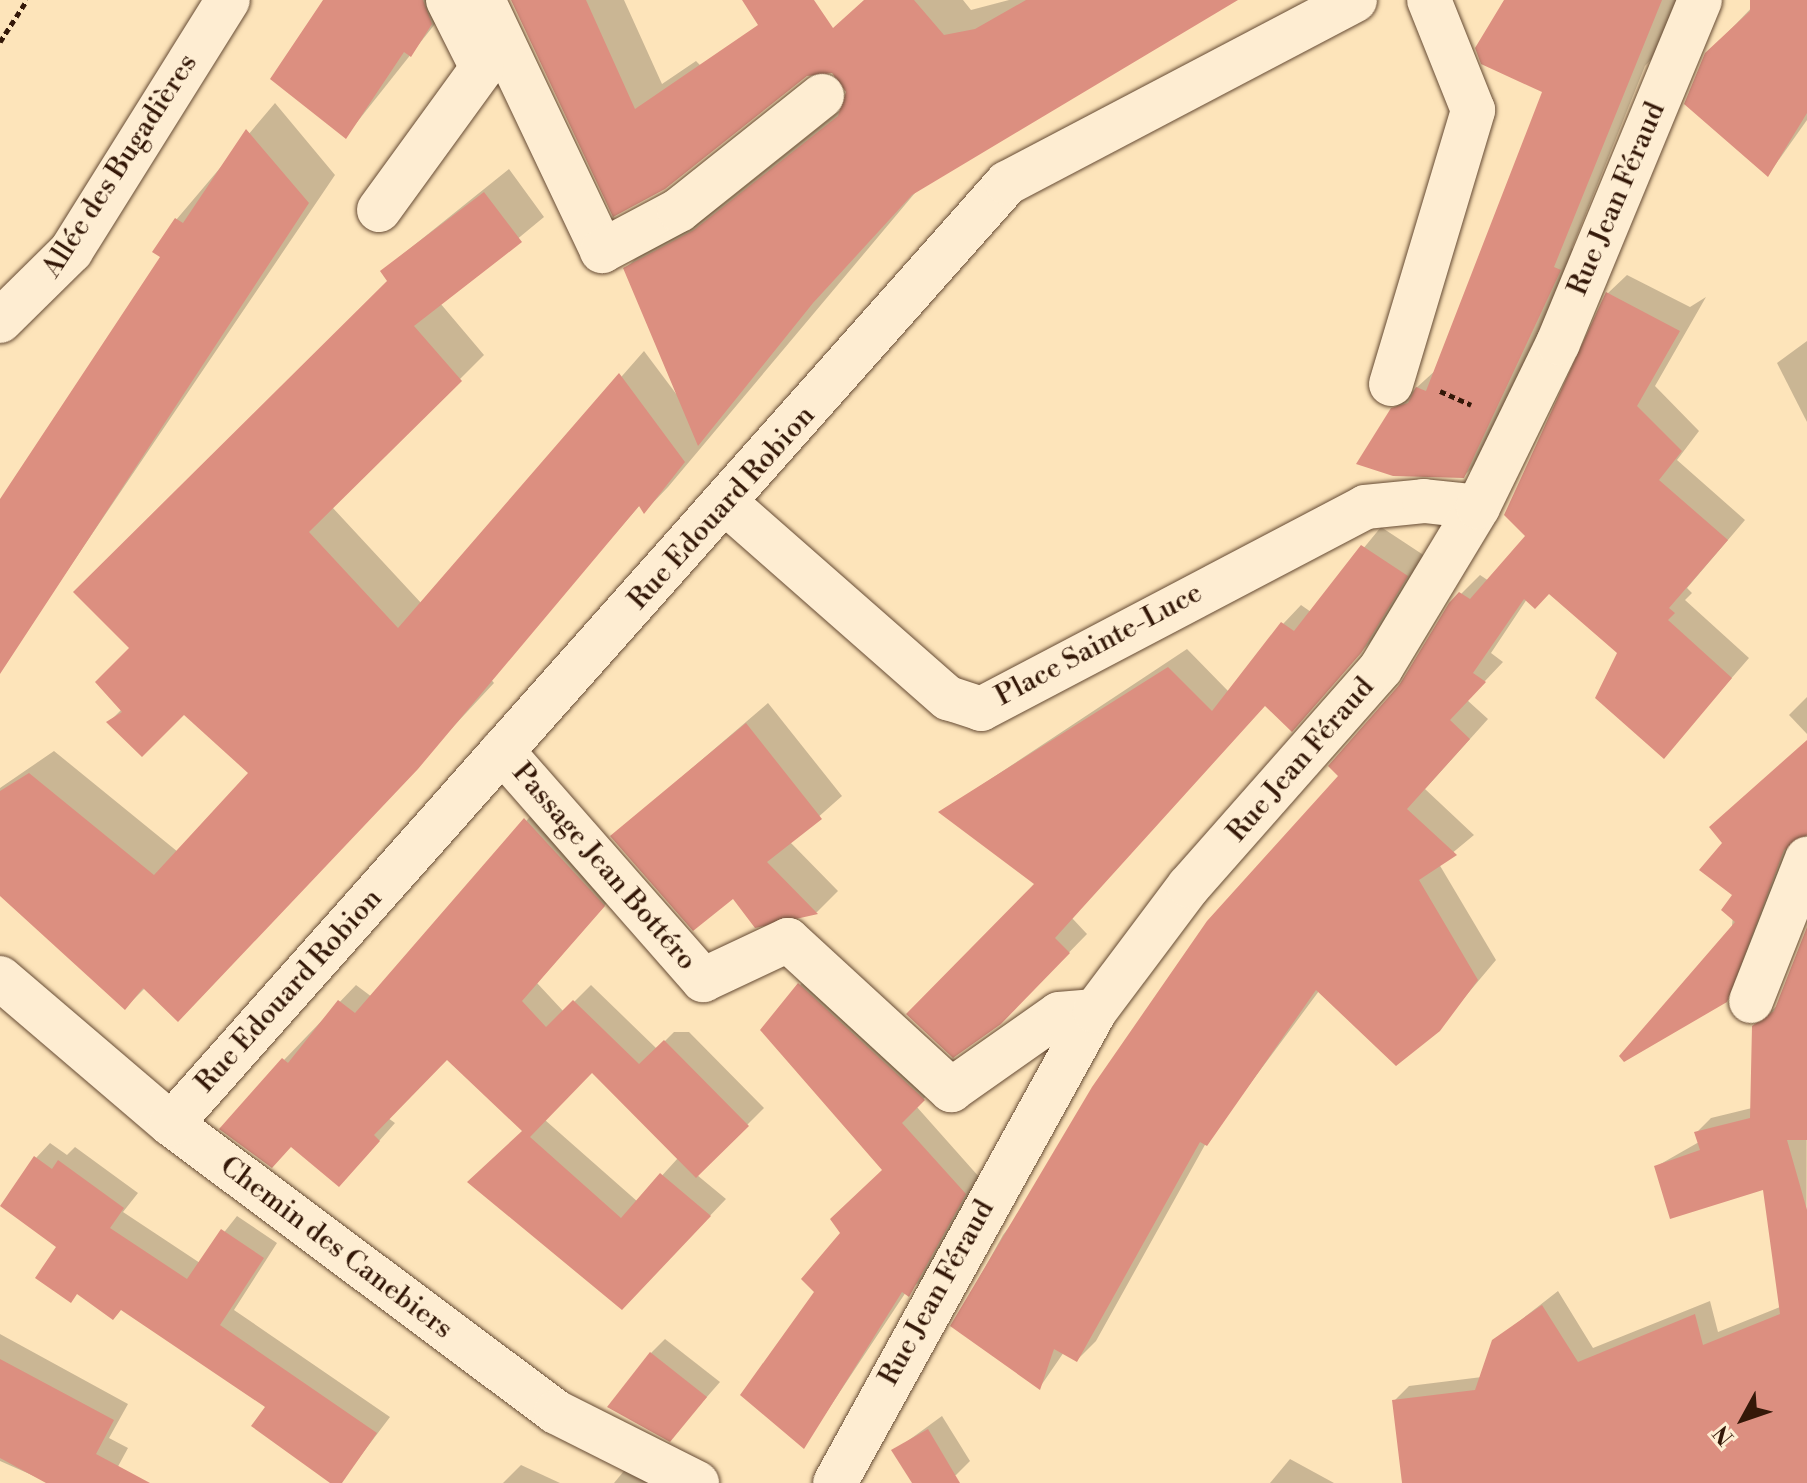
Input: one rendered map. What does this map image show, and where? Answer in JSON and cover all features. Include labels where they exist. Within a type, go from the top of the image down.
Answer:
[{"type":"street","name":"Allée des Bugadières","points":[[0,321],[71,251],[228,0]]},
{"type":"street","points":[[379,210],[482,68],[448,0]]},
{"type":"street","points":[[483,0],[602,251],[679,210],[822,96]]},
{"type":"street","name":"Rue Edouard Robion","points":[[171,1124],[502,751],[728,505],[1007,183],[1355,0]]},
{"type":"street","points":[[1393,378],[1473,110],[1429,0]]},
{"type":"street","name":"Rue Jean Féraud","points":[[835,1483],[1095,1011],[1189,886],[1381,668],[1478,507],[1520,425],[1700,0]]},
{"type":"street","name":"Place Sainte-Luce","points":[[728,505],[948,698],[981,709],[1365,507],[1424,501],[1478,507]]},
{"type":"street","name":"Passage Jean Bottéro","points":[[502,751],[703,980],[788,940],[951,1090],[1059,1014],[1095,1011]]},
{"type":"street","points":[[1751,1001],[1807,859]]},
{"type":"street","name":"Chemin des Canebiers","points":[[0,978],[171,1124],[556,1412],[689,1480]]},
{"type":"path","points":[[0,42],[27,0]]},
{"type":"path","points":[[1393,378],[1520,425]]},
{"type":"building","points":[[323,0],[423,0],[432,24],[411,57],[404,52],[346,139],[270,79]]},
{"type":"building","points":[[511,0],[586,0],[635,109],[758,25],[742,0],[814,0],[833,28],[864,0],[914,0],[944,35],[975,29],[1026,0],[1238,0],[912,195],[813,303],[698,446],[623,268],[694,230],[838,116],[846,92],[832,73],[807,76],[665,189],[613,217]]},
{"type":"building","points":[[1504,0],[1662,0],[1554,267],[1561,270],[1464,478],[1393,476],[1356,464],[1391,408],[1408,403],[1416,387],[1426,391],[1542,92],[1481,64],[1475,48]]},
{"type":"building","points":[[1750,0],[1807,0],[1807,113],[1768,177],[1684,104],[1705,53],[1750,11]]},
{"type":"building","points":[[246,129],[309,203],[0,674],[0,499],[160,257],[152,252],[175,218],[183,223]]},
{"type":"building","points":[[484,192],[522,242],[414,326],[462,381],[309,532],[398,628],[619,373],[685,462],[644,514],[639,506],[418,769],[178,1022],[143,988],[125,1010],[0,896],[0,791],[29,773],[154,875],[248,773],[184,715],[142,757],[106,722],[122,712],[95,682],[129,648],[73,592],[387,281],[380,271]]},
{"type":"building","points":[[1606,292],[1680,331],[1637,406],[1682,451],[1659,480],[1728,540],[1669,608],[1675,613],[1668,620],[1732,678],[1664,759],[1595,698],[1617,653],[1549,594],[1535,609],[1524,599],[1473,673],[1486,682],[1450,720],[1470,739],[1407,809],[1457,855],[1419,880],[1478,980],[1440,1031],[1396,1066],[1316,990],[1207,1146],[1200,1142],[1077,1362],[1054,1349],[1040,1390],[950,1326],[1092,1087],[1207,921],[1338,776],[1328,766],[1400,684],[1449,603],[1459,592],[1470,599],[1525,536],[1504,515]]},
{"type":"building","points":[[1361,545],[1408,576],[1361,653],[1292,732],[1265,706],[1055,938],[1070,953],[1001,1024],[953,1058],[906,1014],[1034,884],[938,812],[1168,667],[1212,711],[1281,622],[1294,631]]},
{"type":"building","points":[[746,723],[822,819],[767,862],[818,914],[755,928],[733,899],[693,931],[610,836]]},
{"type":"building","points":[[1807,740],[1807,835],[1784,850],[1727,1002],[1624,1062],[1619,1056],[1735,922],[1721,910],[1732,895],[1699,870],[1722,843],[1709,827]]},
{"type":"building","points":[[524,818],[605,906],[522,1001],[546,1027],[573,1000],[639,1064],[664,1040],[749,1126],[696,1178],[592,1073],[530,1137],[621,1218],[660,1173],[711,1216],[622,1310],[467,1182],[522,1131],[447,1060],[374,1135],[380,1141],[339,1187],[291,1147],[272,1168],[219,1129],[282,1058],[288,1063],[338,1000],[355,1013]]},
{"type":"building","points":[[1807,927],[1807,1140],[1787,1140],[1807,1210],[1807,1483],[1402,1483],[1392,1400],[1475,1390],[1492,1340],[1542,1305],[1578,1362],[1695,1314],[1703,1345],[1780,1314],[1763,1190],[1670,1219],[1654,1166],[1700,1150],[1694,1132],[1750,1118],[1752,1026],[1774,1011]]},
{"type":"building","points":[[798,983],[925,1100],[902,1123],[966,1194],[909,1297],[902,1292],[804,1449],[740,1395],[814,1292],[801,1279],[840,1233],[830,1219],[882,1170],[760,1030]]},
{"type":"building","points":[[34,1156],[52,1169],[58,1160],[124,1208],[110,1228],[187,1279],[221,1229],[264,1258],[220,1325],[377,1433],[342,1483],[330,1483],[251,1426],[265,1407],[121,1310],[113,1320],[77,1294],[71,1303],[35,1278],[56,1247],[0,1206]]},
{"type":"building","points":[[650,1352],[707,1397],[670,1442],[607,1407]]},
{"type":"building","points":[[0,1359],[114,1420],[96,1454],[150,1483],[46,1483],[0,1458]]},
{"type":"building","points":[[928,1429],[960,1483],[912,1483],[891,1450]]}]
